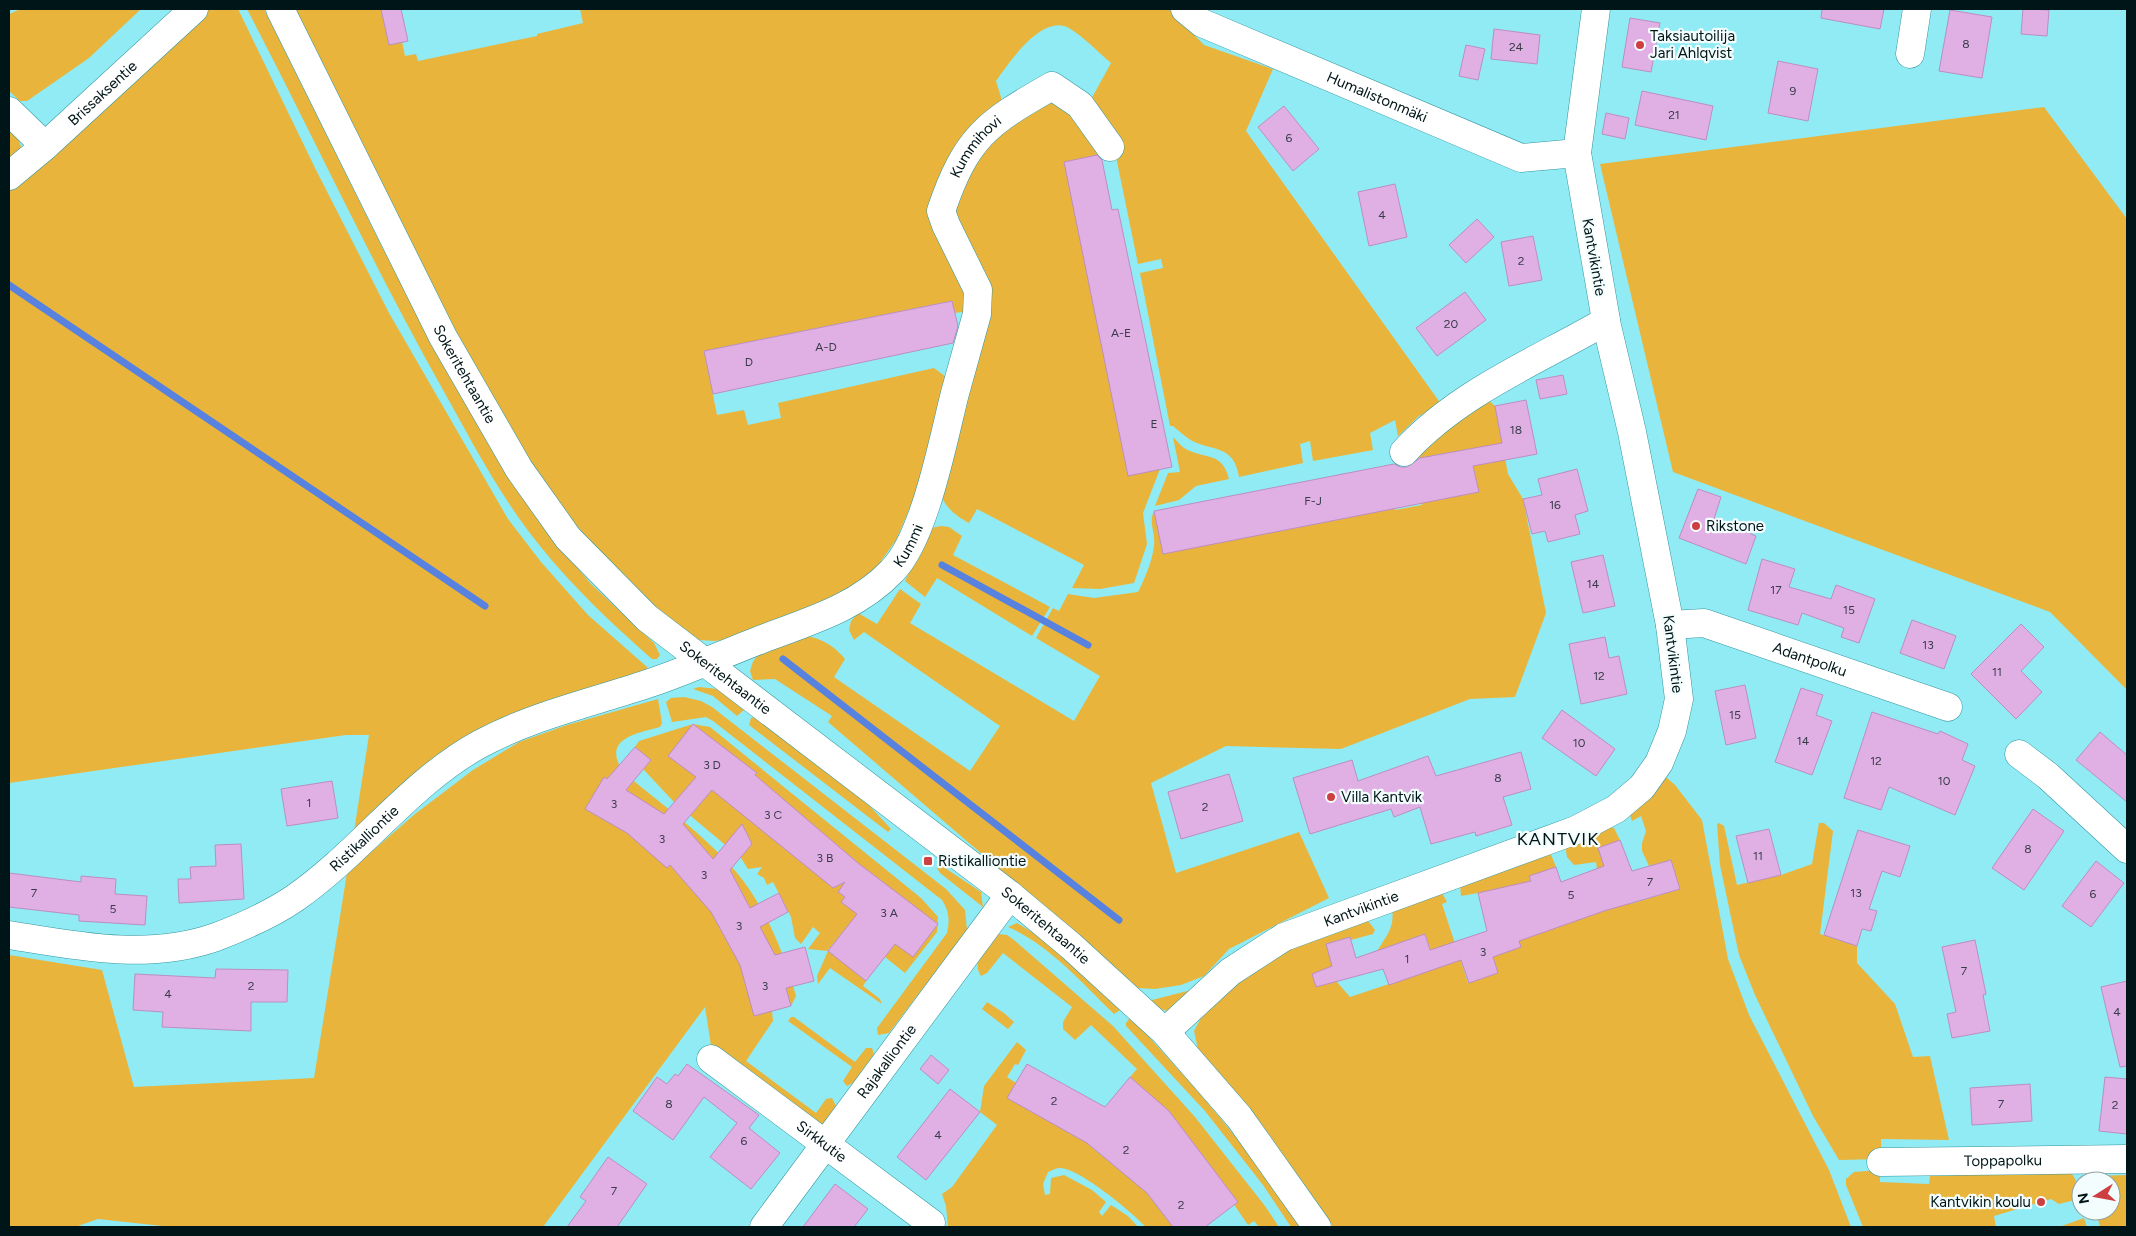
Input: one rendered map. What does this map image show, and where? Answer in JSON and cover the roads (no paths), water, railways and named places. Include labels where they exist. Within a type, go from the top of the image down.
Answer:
[{"type":"street","name":"Brissaksentie","points":[[9,176],[45,146],[194,9]]},
{"type":"street","name":"Sokeritehtaantie","points":[[280,9],[443,337],[519,469],[568,538],[647,618],[1010,895],[1071,946],[1165,1032],[1239,1117],[1317,1227]]},
{"type":"street","name":"Humalistonmäki","points":[[1185,9],[1202,23],[1521,158],[1577,153]]},
{"type":"street","name":"Kantvikintie","points":[[1165,1032],[1230,972],[1284,937],[1576,830],[1616,809],[1648,779],[1659,763],[1672,731],[1679,699],[1670,625],[1632,432],[1606,321],[1577,153],[1596,9]]},
{"type":"street","points":[[1910,54],[1916,9]]},
{"type":"street","name":"Kummihovi","points":[[977,314],[978,290],[941,211],[962,158],[988,126],[1007,111],[1052,86],[1080,105],[1110,147]]},
{"type":"street","points":[[9,111],[45,146]]},
{"type":"street","name":"Kummi","points":[[703,662],[819,618],[873,591],[896,568],[919,526],[977,314]]},
{"type":"street","points":[[1404,452],[1425,429],[1465,400],[1606,321]]},
{"type":"street","name":"Adantpolku","points":[[1670,625],[1704,624],[1948,706]]},
{"type":"street","name":"Ristikalliontie","points":[[9,935],[115,950],[166,948],[213,938],[293,900],[334,867],[431,778],[457,758],[482,743],[515,727],[554,712],[649,684],[703,662]]},
{"type":"street","points":[[2019,754],[2048,776],[2127,849]]},
{"type":"street","name":"Rajakalliontie","points":[[764,1227],[1010,895]]},
{"type":"street","name":"Sirkkutie","points":[[711,1059],[931,1223]]},
{"type":"street","name":"Toppapolku","points":[[1880,1162],[2127,1159]]},
{"type":"waterway","points":[[9,285],[485,606]]},
{"type":"waterway","points":[[942,565],[1088,645]]},
{"type":"waterway","points":[[783,659],[1119,920]]},
{"type":"place","name":"Taksiautoilija Jari Ahlqvist","points":[[1640,45]]},
{"type":"place","name":"Rikstone","points":[[1696,526]]},
{"type":"place","name":"Villa Kantvik","points":[[1331,797]]},
{"type":"place","name":"Ristikalliontie","points":[[928,861]]},
{"type":"place","name":"Kantvikin koulu","points":[[2041,1202]]},
{"type":"district","name":"KANTVIK","points":[[1558,839]]}]
